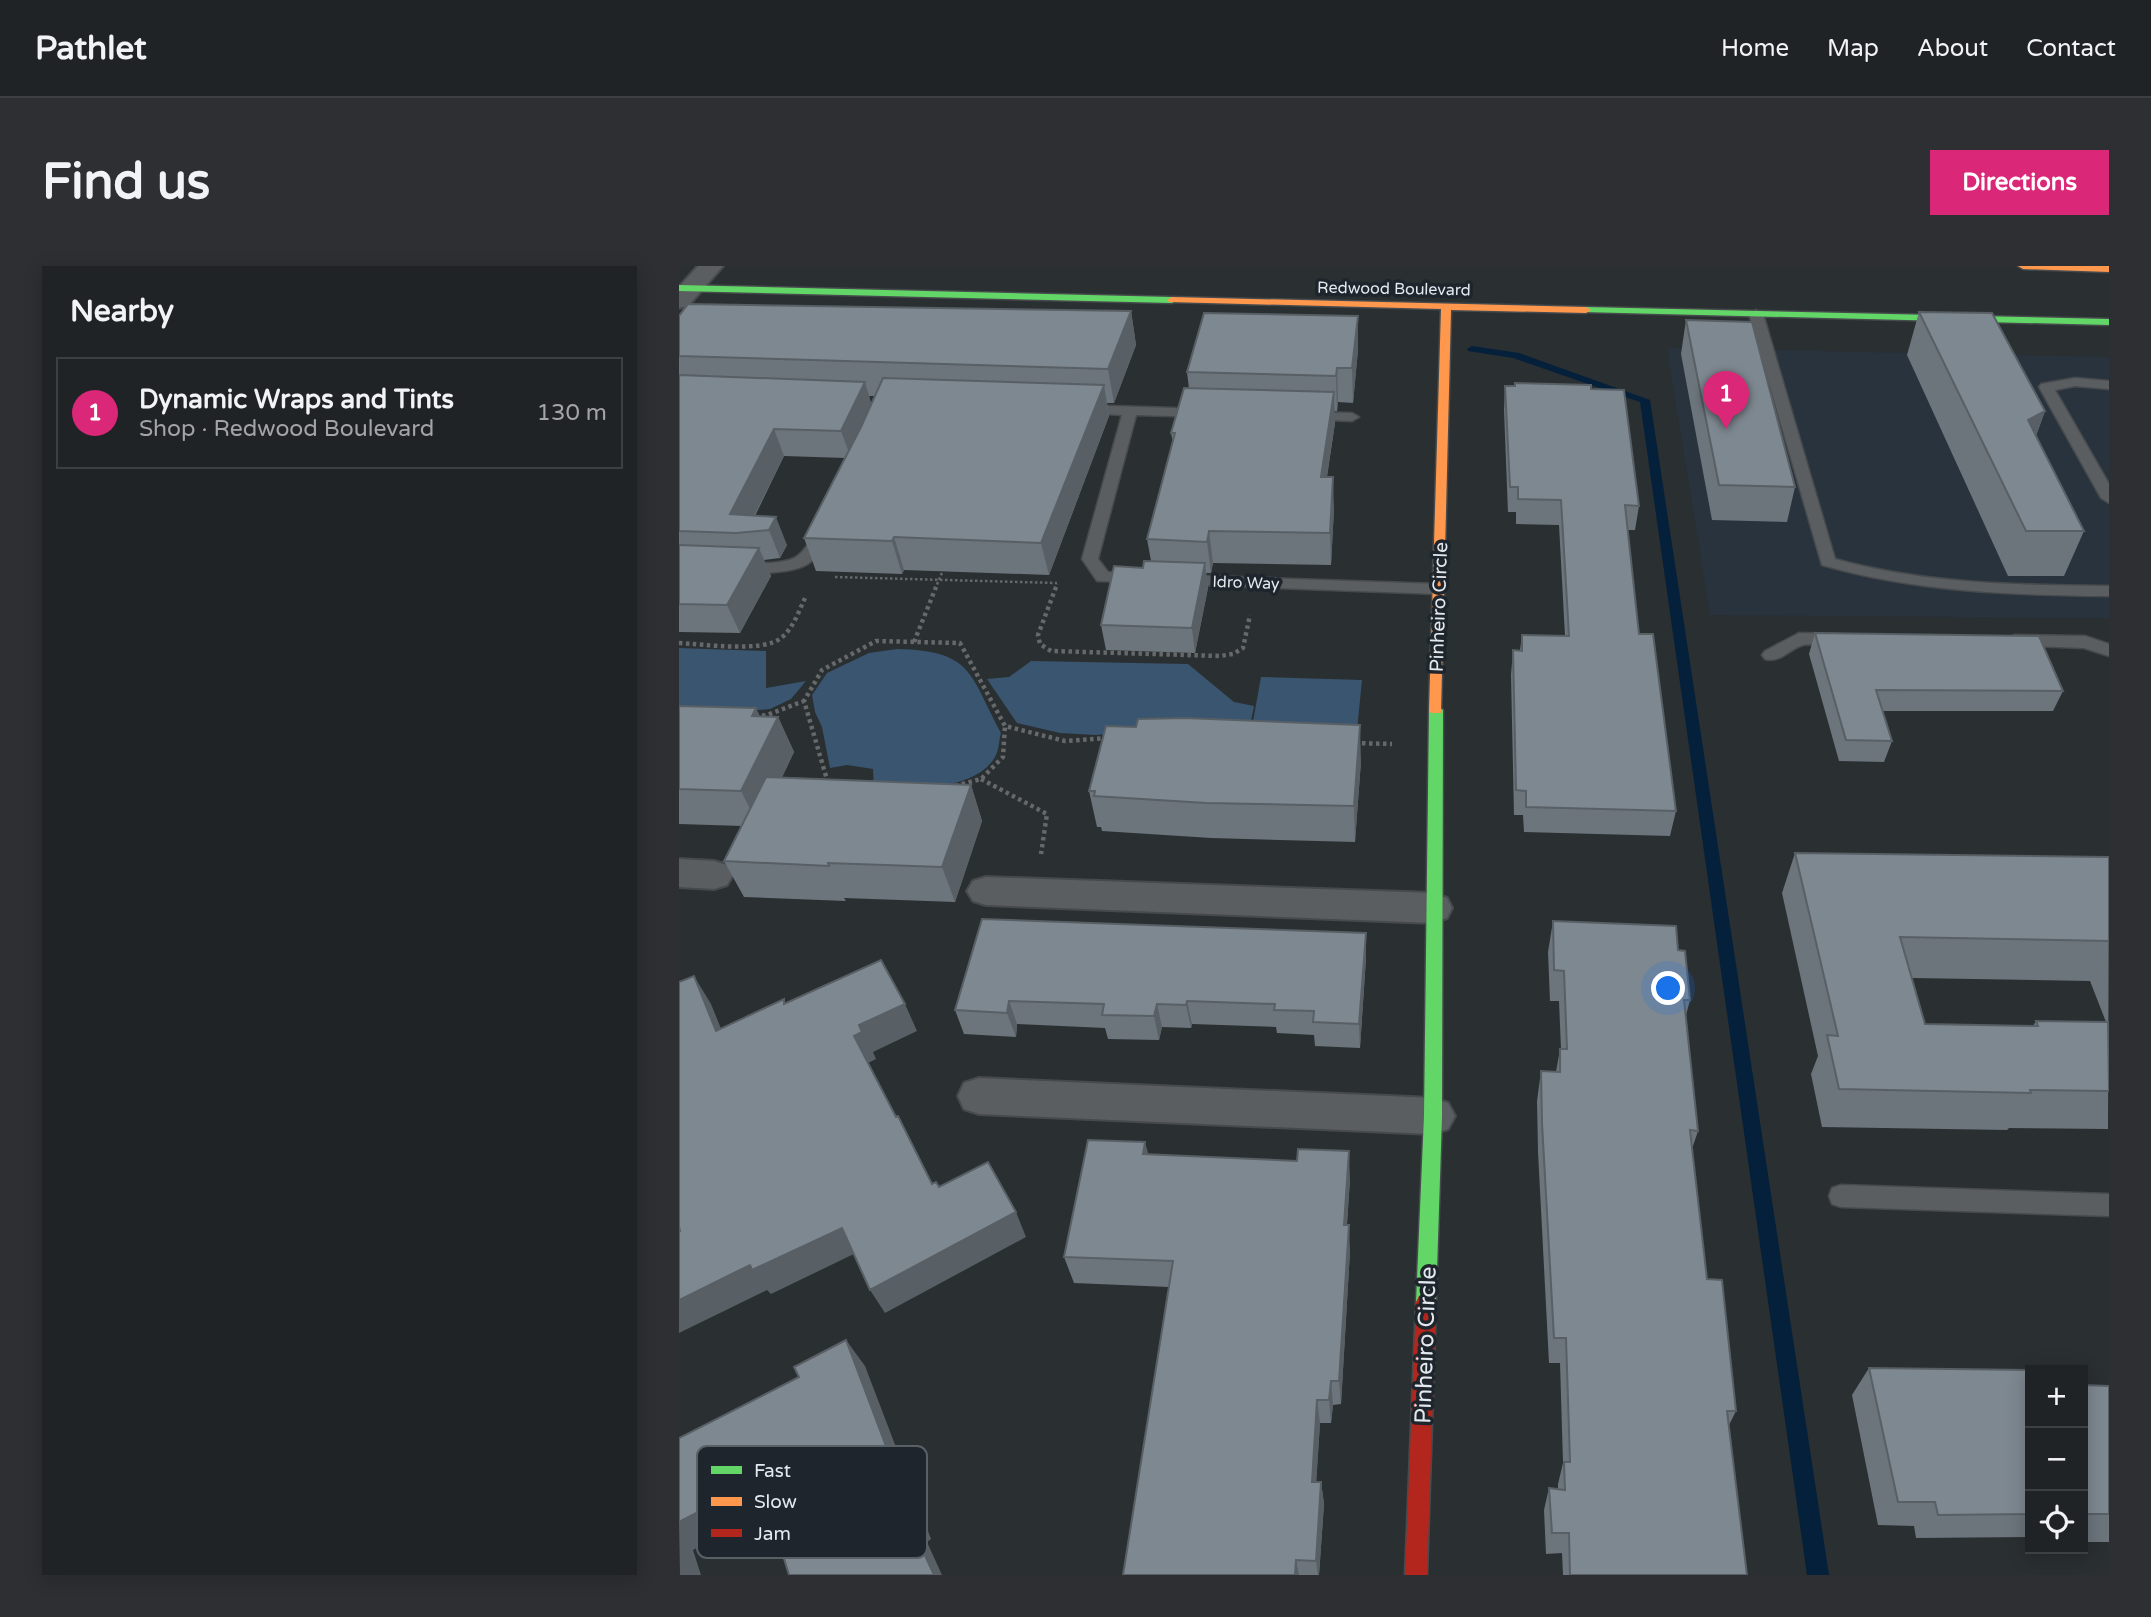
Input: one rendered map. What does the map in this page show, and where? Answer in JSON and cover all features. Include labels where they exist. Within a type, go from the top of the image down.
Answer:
[{"type":"main road","points":[[2023,266],[2109,268]]},
{"type":"main road","name":"Redwood Boulevard","points":[[682,293],[2109,322]]},
{"type":"main road","name":"Pinheiro Circle","points":[[1416,1575],[1433,1116],[1435,745],[1446,307]]},
{"type":"street","points":[[682,293],[711,266]]},
{"type":"street","points":[[986,891],[1433,908]]},
{"type":"street","points":[[979,1096],[1433,1116]]},
{"type":"lane","points":[[1756,314],[1828,562],[1872,576],[1989,590],[2109,591]]},
{"type":"lane","points":[[2109,385],[2075,383],[2046,387],[2109,498]]},
{"type":"lane","points":[[1065,409],[1227,414]]},
{"type":"lane","points":[[1090,559],[1130,411]]},
{"type":"lane","points":[[1297,416],[1352,417]]},
{"type":"lane","points":[[679,565],[783,566],[801,561],[819,541],[831,516]]},
{"type":"lane","name":"Idro Way","points":[[1090,559],[1103,577],[1439,589]]},
{"type":"lane","points":[[1771,655],[1799,639],[1851,640]]},
{"type":"lane","points":[[1994,641],[2085,642],[2109,650]]},
{"type":"lane","points":[[1841,1196],[2109,1205]]},
{"type":"path","points":[[914,642],[950,556]]},
{"type":"path","points":[[1090,559],[1057,584],[1038,635],[1040,644],[1051,651],[1220,656],[1233,654],[1243,648],[1258,582]]},
{"type":"path","points":[[801,561],[816,577],[1057,584]]},
{"type":"path","points":[[679,643],[759,645],[776,642],[785,634],[816,577]]},
{"type":"path","points":[[754,716],[767,715],[803,701],[822,670],[877,640],[960,643],[1005,726],[1003,757],[981,779],[945,789]]},
{"type":"path","points":[[803,701],[827,783],[837,787]]},
{"type":"path","points":[[1005,726],[1065,741],[1117,737]]},
{"type":"path","points":[[1352,743],[1435,745]]},
{"type":"path","points":[[981,779],[1047,814],[1035,892]]},
{"type":"shaded area","points":[[1667,348],[2109,357],[2109,618],[1710,615]]},
{"type":"shaded area","points":[[679,648],[766,651],[766,688],[806,681],[791,699],[770,709],[679,717]]},
{"type":"shaded area","points":[[897,649],[941,655],[955,661],[974,681],[1001,733],[996,755],[987,767],[975,776],[941,786],[874,792],[873,769],[847,765],[830,768],[812,695],[827,673],[869,653]]},
{"type":"shaded area","points":[[1031,661],[1188,664],[1234,702],[1254,706],[1251,721],[1096,735],[1060,733],[1017,723],[987,679],[1009,677]]},
{"type":"shaded area","points":[[1261,677],[1362,680],[1357,730],[1252,727]]},
{"type":"building","points":[[688,304],[1131,311],[1108,369],[679,356],[679,316]]},
{"type":"building","points":[[1919,312],[1992,313],[2045,411],[2028,420],[2084,531],[2026,531]]},
{"type":"building","points":[[1204,313],[1358,316],[1352,368],[1337,368],[1336,376],[1187,372]]},
{"type":"building","points":[[1686,320],[1752,322],[1795,487],[1719,485]]},
{"type":"building","points":[[679,375],[865,382],[841,431],[774,429],[730,514],[776,517],[769,530],[736,533],[679,531]]},
{"type":"building","points":[[883,378],[1104,385],[1041,543],[894,537],[892,541],[804,538]]},
{"type":"building","points":[[1515,383],[1591,385],[1591,389],[1624,390],[1639,506],[1625,505],[1639,634],[1653,634],[1676,811],[1526,807],[1526,791],[1516,790],[1513,650],[1522,651],[1522,635],[1569,636],[1561,500],[1518,499],[1518,487],[1510,487],[1505,386],[1515,386]]},
{"type":"building","points":[[1184,388],[1334,392],[1321,477],[1333,477],[1330,533],[1209,531],[1207,542],[1147,539]]},
{"type":"building","points":[[679,545],[759,548],[727,605],[679,604]]},
{"type":"building","points":[[1144,561],[1205,563],[1192,628],[1101,625],[1114,566],[1143,568]]},
{"type":"building","points":[[1815,633],[2039,636],[2063,691],[1876,690],[1892,741],[1846,740]]},
{"type":"building","points":[[679,706],[756,708],[752,716],[778,717],[741,791],[679,789]]},
{"type":"building","points":[[1185,718],[1360,725],[1354,806],[1206,803],[1094,796],[1095,791],[1089,791],[1106,726],[1136,727],[1138,719]]},
{"type":"building","points":[[766,777],[971,785],[942,867],[828,863],[829,866],[724,861]]},
{"type":"building","points":[[1795,853],[2109,857],[2109,941],[1900,937],[1925,1024],[2038,1026],[2036,1021],[2108,1022],[2109,1091],[2030,1090],[2031,1093],[1839,1089],[1827,1035],[1838,1036]]},
{"type":"building","points":[[982,919],[1366,933],[1359,1024],[1313,1022],[1314,1011],[1274,1010],[1275,1004],[1187,1001],[1186,1005],[1157,1004],[1154,1016],[1102,1015],[1104,1004],[1009,1001],[1007,1013],[955,1010]]},
{"type":"building","points":[[1553,921],[1676,926],[1678,950],[1685,951],[1690,1000],[1684,1000],[1698,1131],[1690,1130],[1707,1279],[1722,1280],[1736,1411],[1727,1411],[1747,1575],[1570,1575],[1569,1533],[1552,1533],[1549,1488],[1565,1490],[1564,1462],[1570,1462],[1566,1338],[1554,1338],[1542,1123],[1541,1071],[1560,1072],[1560,1049],[1567,1049],[1564,971],[1554,970]]},
{"type":"building","points":[[881,960],[905,1004],[859,1025],[862,1032],[854,1036],[896,1117],[898,1116],[932,1184],[936,1182],[939,1187],[988,1162],[1016,1212],[870,1290],[842,1228],[752,1270],[750,1265],[679,1300],[679,982],[694,976],[716,1031],[784,999],[784,1004]]},
{"type":"building","points":[[1088,1140],[1145,1142],[1143,1154],[1297,1161],[1298,1149],[1349,1151],[1344,1225],[1349,1225],[1339,1381],[1331,1381],[1329,1400],[1317,1400],[1312,1482],[1321,1482],[1316,1561],[1296,1560],[1295,1575],[1123,1575],[1173,1261],[1064,1257]]},
{"type":"building","points":[[846,1340],[886,1446],[697,1446],[697,1513],[679,1522],[679,1438],[799,1377],[794,1367]]},
{"type":"building","points":[[1869,1368],[2025,1370],[2025,1514],[1938,1515],[1935,1502],[1898,1502]]},
{"type":"building","points":[[2088,1385],[2109,1386],[2109,1514],[2088,1514]]},
{"type":"building","points":[[784,1558],[926,1558],[934,1575],[789,1575]]},
{"type":"waterway","points":[[1472,349],[1515,355],[1645,400],[1818,1575]]},
{"type":"traffic: fast","points":[[679,288],[1172,300]]},
{"type":"traffic: fast","points":[[1586,310],[2109,322]]},
{"type":"traffic: fast","points":[[1426,1302],[1433,1116],[1436,710]]},
{"type":"traffic: slow","points":[[2023,266],[2109,269]]},
{"type":"traffic: slow","points":[[1172,300],[1586,310]]},
{"type":"traffic: slow","points":[[1436,710],[1446,307]]},
{"type":"traffic: jam","points":[[1416,1575],[1426,1302]]},
{"type":"place","name":"Dynamic Wraps and Tints","points":[[1726,429]]}]
